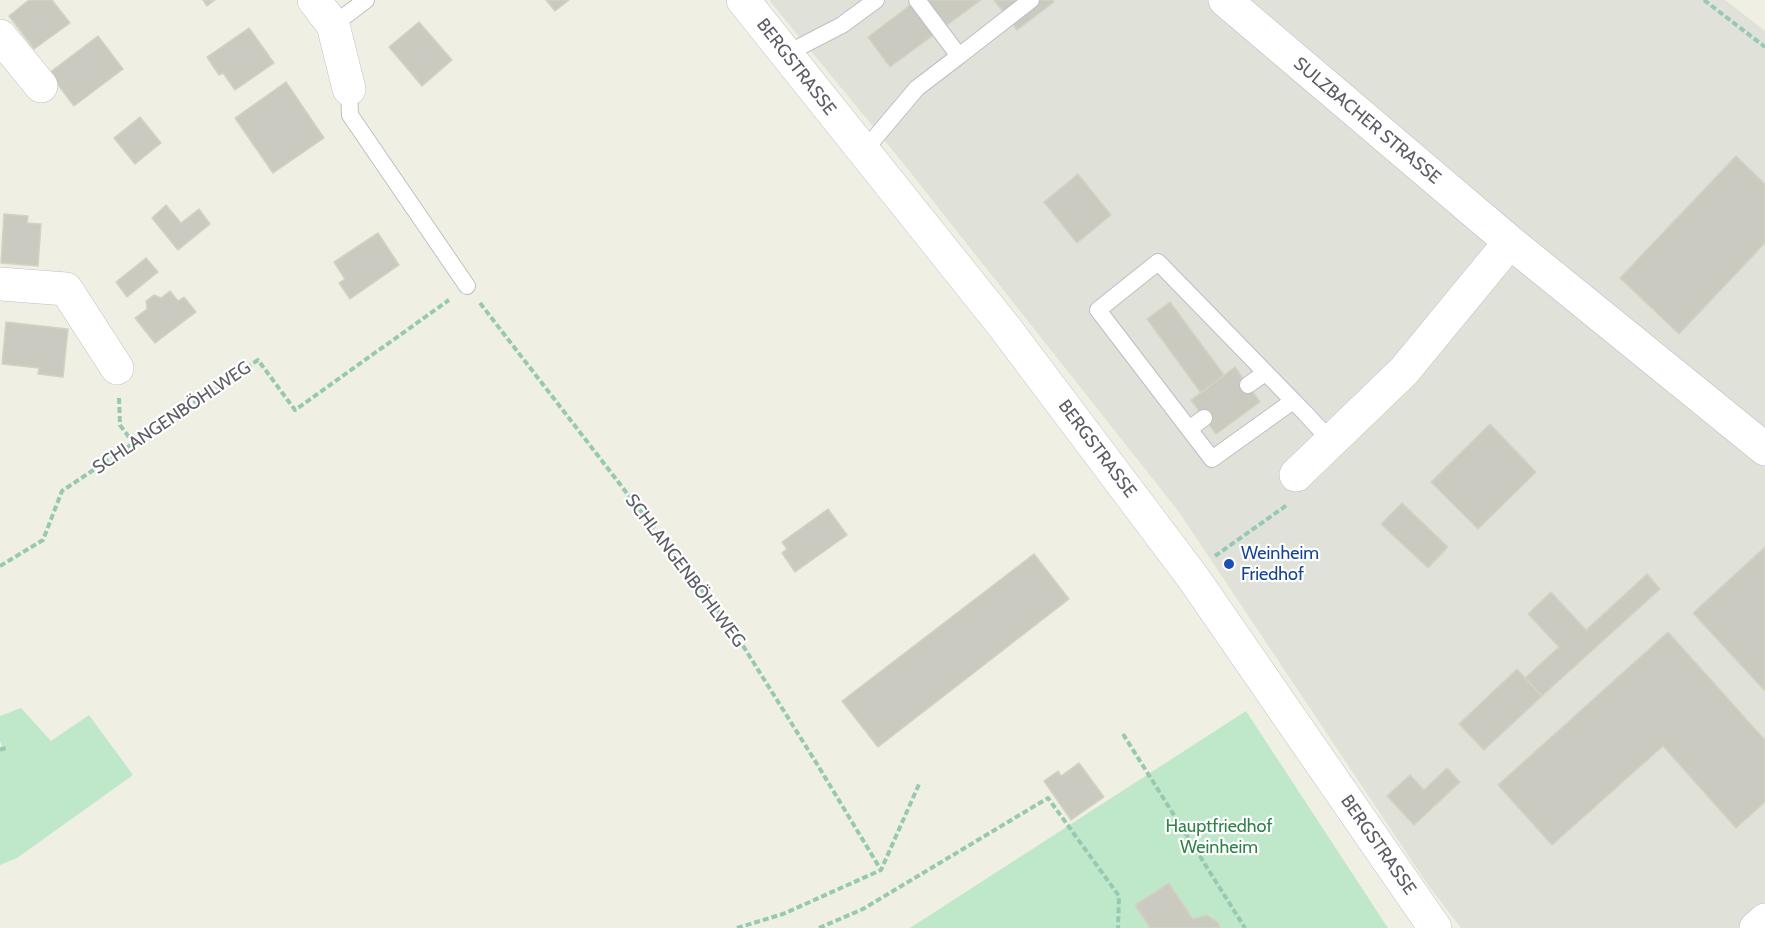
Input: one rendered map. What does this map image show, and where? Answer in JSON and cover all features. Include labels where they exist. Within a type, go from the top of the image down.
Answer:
[{"type":"street","name":"BERGSTRASSE","points":[[743,0],[1006,329],[1194,579],[1435,924]]},
{"type":"street","name":"SULZBACHER STRASSE","points":[[1225,0],[1510,242],[1765,449]]},
{"type":"street","points":[[324,13],[350,89]]},
{"type":"street","points":[[0,36],[41,87]]},
{"type":"street","points":[[1296,476],[1404,371],[1510,242]]},
{"type":"street","points":[[0,284],[66,289],[117,368]]},
{"type":"street","points":[[1756,928],[1765,920]]},
{"type":"lane","points":[[324,13],[366,0]]},
{"type":"lane","points":[[786,54],[842,25],[876,0]]},
{"type":"lane","points":[[917,0],[959,56]]},
{"type":"lane","points":[[863,152],[917,88],[1031,0]]},
{"type":"lane","points":[[350,89],[350,115],[467,286]]},
{"type":"lane","points":[[1293,401],[1212,459],[1098,310],[1158,262],[1293,401],[1331,441]]},
{"type":"lane","points":[[1248,385],[1265,373]]},
{"type":"lane","points":[[1189,429],[1204,418]]},
{"type":"path","points":[[1704,0],[1765,47]]},
{"type":"path","name":"SCHLANGENBÖHLWEG","points":[[0,566],[43,540],[62,491],[258,360],[295,410],[467,286],[735,633],[881,870]]},
{"type":"path","points":[[117,368],[120,424],[134,444]]},
{"type":"path","points":[[1211,558],[1287,506],[1296,476]]},
{"type":"path","points":[[1124,734],[1245,928]]},
{"type":"path","points":[[0,750],[8,747]]},
{"type":"path","points":[[737,928],[783,914],[881,870],[920,782]]},
{"type":"path","points":[[819,928],[863,909],[1048,798],[1119,896],[1118,928]]},
{"type":"shaded area","points":[[769,0],[1725,0],[1765,31],[1765,928],[1461,928],[1428,885],[1179,512],[903,163]]},
{"type":"green space","points":[[21,708],[51,741],[89,715],[133,775],[17,858],[0,865],[0,747],[2,746],[0,716]]},
{"type":"green space","name":"Hauptfriedhof Weinheim","points":[[1246,711],[1388,928],[910,928]]},
{"type":"building","points":[[29,0],[52,0],[70,23],[34,49],[9,16]]},
{"type":"building","points":[[203,0],[215,0],[207,6]]},
{"type":"building","points":[[546,0],[569,0],[555,11]]},
{"type":"building","points":[[917,0],[981,0],[890,67],[868,37]]},
{"type":"building","points":[[994,0],[1052,0],[1054,2],[1017,30]]},
{"type":"building","points":[[419,22],[452,60],[422,86],[389,47]]},
{"type":"building","points":[[249,28],[274,63],[235,90],[223,73],[219,75],[207,57]]},
{"type":"building","points":[[98,36],[123,69],[74,106],[49,73]]},
{"type":"building","points":[[286,82],[324,138],[273,173],[235,118]]},
{"type":"building","points":[[140,117],[161,143],[135,164],[114,138]]},
{"type":"building","points":[[1736,156],[1765,184],[1765,243],[1679,334],[1620,278]]},
{"type":"building","points":[[1078,174],[1111,215],[1077,243],[1044,202]]},
{"type":"building","points":[[166,205],[181,223],[199,209],[210,224],[178,250],[152,218]]},
{"type":"building","points":[[4,214],[28,216],[27,223],[41,224],[38,266],[1,263]]},
{"type":"building","points":[[378,233],[399,265],[350,299],[339,283],[345,279],[334,262]]},
{"type":"building","points":[[146,258],[158,272],[127,297],[116,282]]},
{"type":"building","points":[[170,291],[178,301],[184,297],[196,312],[155,343],[135,318],[147,309],[146,301],[154,295],[161,298]]},
{"type":"building","points":[[1170,302],[1224,375],[1201,393],[1147,319]]},
{"type":"building","points":[[6,322],[68,329],[63,377],[38,374],[39,368],[2,364]]},
{"type":"building","points":[[1235,367],[1260,402],[1216,434],[1191,400]]},
{"type":"building","points":[[1490,424],[1536,472],[1478,529],[1431,482]]},
{"type":"building","points":[[1402,503],[1448,547],[1428,568],[1381,524]]},
{"type":"building","points":[[828,509],[847,535],[795,572],[782,553],[787,549],[782,542]]},
{"type":"building","points":[[1765,547],[1765,691],[1693,613]]},
{"type":"building","points":[[1034,554],[1069,599],[878,747],[842,701]]},
{"type":"building","points":[[1647,574],[1660,589],[1542,696],[1525,678],[1559,647],[1528,614],[1551,592],[1586,630]]},
{"type":"building","points":[[1668,632],[1765,740],[1765,802],[1736,828],[1663,746],[1552,845],[1498,785]]},
{"type":"building","points":[[1517,669],[1542,696],[1484,750],[1459,724]]},
{"type":"building","points":[[1079,763],[1104,797],[1071,820],[1044,781],[1058,771],[1061,776]]},
{"type":"building","points":[[1447,768],[1460,782],[1414,825],[1387,796],[1410,775],[1424,790]]},
{"type":"building","points":[[1169,883],[1193,919],[1207,915],[1219,923],[1220,928],[1150,928],[1135,905]]},
{"type":"place","name":"Weinheim Friedhof","points":[[1229,564]]}]
